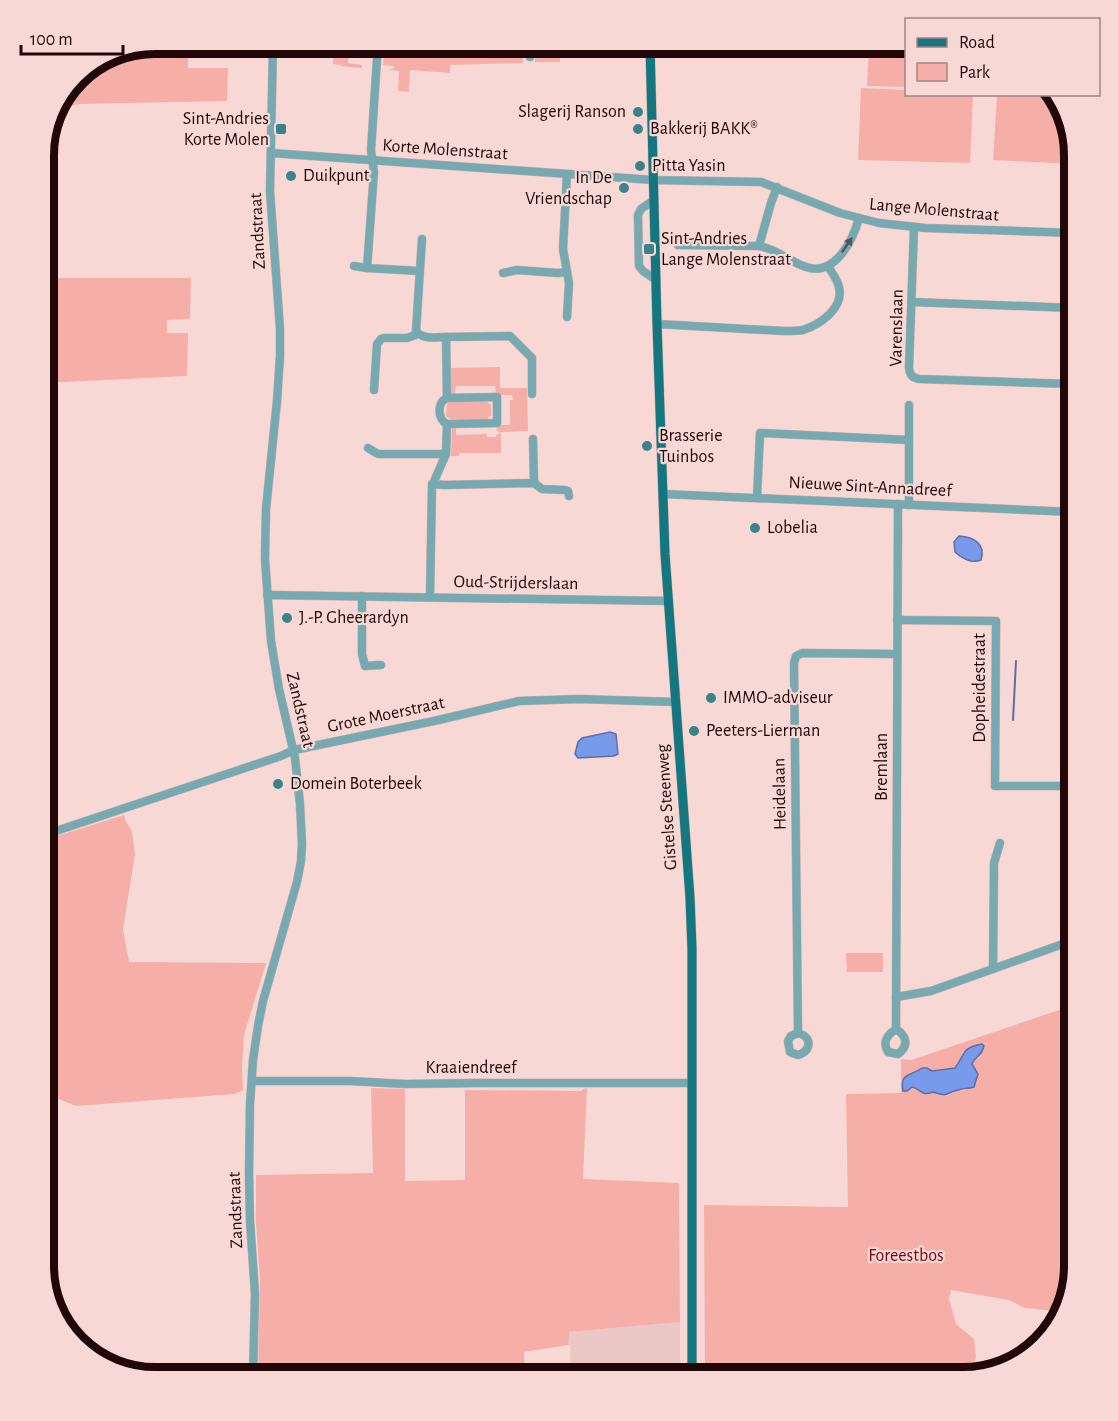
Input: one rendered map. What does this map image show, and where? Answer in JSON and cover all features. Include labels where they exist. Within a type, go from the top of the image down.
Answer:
[{"type":"main road","name":"Gistelse Steenweg","points":[[650,54],[663,494],[690,898],[692,1367]]},
{"type":"street","name":"Zandstraat","points":[[252,1367],[255,1294],[249,1174],[254,1048],[260,1012],[297,882],[302,837],[294,750],[273,660],[265,550],[266,509],[278,388],[280,338],[271,207],[273,54]]},
{"type":"street","points":[[368,268],[374,172],[371,150],[377,54]]},
{"type":"street","name":"Korte Molenstraat","points":[[271,153],[653,180]]},
{"type":"street","points":[[567,174],[563,249],[569,283],[567,317]]},
{"type":"street","name":"Lange Molenstraat","points":[[653,180],[760,182],[825,208],[879,223],[914,227],[1064,233]]},
{"type":"street","points":[[759,246],[777,187]]},
{"type":"street","points":[[654,200],[641,209],[638,215],[639,266],[656,280]]},
{"type":"street","points":[[678,245],[759,246],[772,249],[806,267],[816,269],[828,266],[840,255],[850,242],[859,218]]},
{"type":"street","name":"Varenslaan","points":[[914,227],[909,368],[911,375],[920,379],[1064,384]]},
{"type":"street","points":[[422,240],[415,327],[418,334],[424,337],[510,336],[532,358],[532,394]]},
{"type":"street","points":[[657,324],[784,331],[805,329],[817,324],[827,316],[839,300],[838,283],[828,266]]},
{"type":"street","points":[[354,267],[419,271]]},
{"type":"street","points":[[503,273],[517,270],[567,272]]},
{"type":"street","points":[[912,302],[1064,308]]},
{"type":"street","points":[[374,390],[379,341],[384,338],[407,338],[418,334]]},
{"type":"street","points":[[446,337],[447,398]]},
{"type":"street","points":[[497,397],[497,423],[447,424],[441,420],[440,407],[443,399],[497,397]]},
{"type":"street","points":[[909,405],[909,504]]},
{"type":"street","points":[[430,597],[432,484],[447,454],[447,424]]},
{"type":"street","points":[[757,497],[760,433],[909,440]]},
{"type":"street","points":[[533,439],[534,483]]},
{"type":"street","points":[[368,448],[378,454],[447,454]]},
{"type":"street","points":[[432,484],[534,483],[542,489],[564,489],[569,496]]},
{"type":"street","name":"Nieuwe Sint-Annadreef","points":[[663,494],[1064,512]]},
{"type":"street","name":"Bremlaan","points":[[896,1029],[898,504]]},
{"type":"street","name":"Oud-Strijderslaan","points":[[267,595],[669,601]]},
{"type":"street","points":[[362,596],[362,654],[365,666],[381,665]]},
{"type":"street","name":"Dopheidestraat","points":[[897,620],[996,621],[995,786],[1062,786]]},
{"type":"street","name":"Heidelaan","points":[[798,1033],[794,663],[796,656],[802,653],[897,654]]},
{"type":"street","name":"Grote Moerstraat","points":[[54,832],[294,750],[519,701],[579,699],[676,702]]},
{"type":"street","points":[[993,969],[994,863],[1000,843]]},
{"type":"street","points":[[896,997],[931,991],[1064,944]]},
{"type":"street","name":"Kraaiendreef","points":[[252,1081],[350,1081],[405,1084],[692,1083]]},
{"type":"shaded area","points":[[680,1322],[680,1367],[571,1367],[568,1332]]},
{"type":"green space","points":[[155,54],[188,54],[188,68],[228,68],[227,101],[79,104],[66,108],[88,79],[123,59]]},
{"type":"green space","points":[[334,54],[353,54],[353,57],[349,57],[348,63],[362,65],[361,68],[333,64]]},
{"type":"green space","points":[[384,54],[427,56],[427,54],[436,54],[436,57],[444,58],[444,54],[523,54],[523,63],[450,65],[450,73],[410,70],[409,92],[398,91],[399,71],[390,70],[394,66],[383,65]]},
{"type":"green space","points":[[545,54],[560,54],[560,62],[535,62],[535,58],[545,58]]},
{"type":"green space","points":[[869,54],[905,54],[905,87],[867,86]]},
{"type":"green space","points":[[861,88],[905,90],[905,96],[973,96],[970,163],[858,160]]},
{"type":"green space","points":[[997,96],[1045,96],[1059,123],[1064,164],[993,160]]},
{"type":"green space","points":[[54,278],[191,278],[190,319],[167,320],[167,333],[188,333],[187,376],[54,383]]},
{"type":"green space","points":[[500,367],[500,388],[527,388],[528,431],[501,432],[501,453],[460,453],[459,456],[451,456],[452,426],[456,426],[456,435],[487,434],[487,437],[496,437],[500,432],[497,431],[496,425],[510,425],[510,400],[513,400],[512,395],[496,395],[495,386],[456,386],[455,395],[451,395],[451,368]]},
{"type":"green space","points":[[450,402],[487,402],[491,405],[491,415],[487,419],[450,419],[446,416],[447,404]]},
{"type":"green space","points":[[124,815],[132,831],[135,854],[123,930],[129,962],[266,963],[244,1035],[243,1090],[235,1094],[76,1106],[54,1097],[54,837]]},
{"type":"green space","points":[[846,953],[883,953],[883,972],[847,972]]},
{"type":"green space","name":"Foreestbos","points":[[1064,1008],[1064,1266],[1061,1292],[1053,1311],[1025,1308],[1009,1300],[951,1290],[949,1299],[956,1324],[974,1339],[976,1357],[973,1366],[705,1367],[704,1205],[848,1207],[846,1094],[901,1093],[901,1059],[911,1060]],"holes":[[[963,1052],[979,1057],[972,1064],[978,1074],[967,1090],[957,1090],[947,1096],[933,1092],[928,1094],[912,1087],[907,1091],[903,1080],[909,1073],[927,1068],[932,1071],[955,1068]]]},
{"type":"green space","points":[[587,1087],[583,1179],[679,1183],[680,1322],[569,1332],[568,1345],[524,1352],[525,1367],[258,1367],[260,1280],[256,1175],[373,1173],[371,1088],[405,1089],[405,1181],[465,1180],[465,1090],[581,1091]]},
{"type":"water","points":[[959,536],[978,542],[982,550],[981,560],[967,560],[955,552],[954,542]]},
{"type":"water","points":[[610,732],[616,734],[618,754],[578,758],[575,754],[578,742],[582,738]]},
{"type":"water","points":[[982,1044],[983,1049],[972,1064],[978,1074],[974,1087],[945,1095],[933,1092],[923,1093],[912,1087],[903,1091],[903,1081],[907,1075],[922,1068],[932,1071],[955,1068],[967,1049]]},
{"type":"waterway","points":[[1013,720],[1016,661]]},
{"type":"place","name":"Slagerij Ranson","points":[[638,112]]},
{"type":"place","name":"Sint-Andries Korte Molen","points":[[281,129]]},
{"type":"place","name":"Bakkerij BAKK®","points":[[638,129]]},
{"type":"place","name":"Pitta Yasin","points":[[640,166]]},
{"type":"place","name":"Duikpunt","points":[[291,176]]},
{"type":"place","name":"In De Vriendschap","points":[[624,188]]},
{"type":"place","name":"Sint-Andries Lange Molenstraat","points":[[649,249]]},
{"type":"place","name":"Brasserie Tuinbos","points":[[647,446]]},
{"type":"place","name":"Lobelia","points":[[755,528]]},
{"type":"place","name":"J.-P. Gheerardyn","points":[[287,618]]},
{"type":"place","name":"IMMO-adviseur","points":[[711,698]]},
{"type":"place","name":"Peeters-Lierman","points":[[694,731]]},
{"type":"place","name":"Domein Boterbeek","points":[[278,784]]}]
